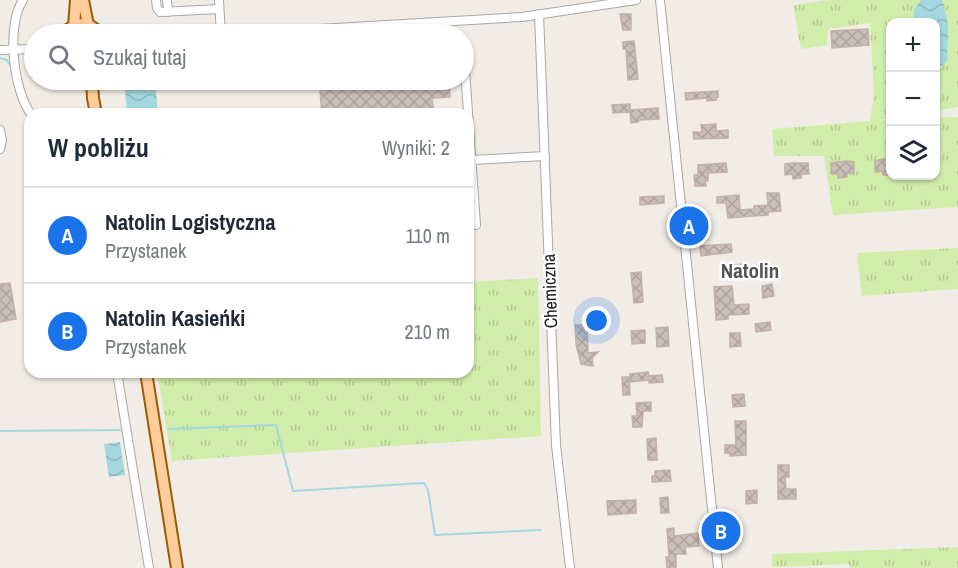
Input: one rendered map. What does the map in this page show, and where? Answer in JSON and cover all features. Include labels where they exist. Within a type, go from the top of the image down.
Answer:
[{"type":"main road","points":[[74,24],[76,0]]},
{"type":"main road","points":[[83,0],[88,24]]},
{"type":"main road","points":[[89,90],[93,98]]},
{"type":"main road","points":[[93,90],[95,108]]},
{"type":"main road","points":[[147,378],[177,568]]},
{"type":"street","points":[[23,0],[15,18],[15,49],[20,92],[28,108]]},
{"type":"street","points":[[156,0],[156,8],[160,12],[219,9]]},
{"type":"street","points":[[167,0],[168,12]]},
{"type":"street","points":[[177,0],[182,11]]},
{"type":"street","points":[[182,11],[186,0]]},
{"type":"street","points":[[219,0],[220,24]]},
{"type":"street","points":[[386,24],[539,14],[636,0]]},
{"type":"street","points":[[660,0],[718,568]]},
{"type":"street","name":"Chemiczna","points":[[539,14],[556,445],[570,568]]},
{"type":"street","points":[[0,50],[24,48]]},
{"type":"street","points":[[467,90],[468,108]]},
{"type":"street","points":[[0,130],[2,140],[0,149]]},
{"type":"street","points":[[474,160],[545,156]]},
{"type":"street","points":[[474,192],[476,225]]},
{"type":"street","points":[[118,378],[149,568]]},
{"type":"green space","points":[[829,0],[958,0],[958,107],[940,110],[940,18],[886,18],[886,119],[878,120],[886,120],[886,180],[940,180],[940,118],[958,117],[958,207],[833,215],[824,156],[774,156],[772,129],[870,121],[874,92],[870,23],[828,29],[827,45],[801,49],[793,5]]},
{"type":"green space","points":[[958,248],[958,289],[862,296],[857,253]]},
{"type":"green space","points":[[538,278],[541,436],[172,461],[158,378],[474,378],[474,282]]},
{"type":"green space","points":[[958,547],[958,568],[850,568],[849,564],[772,567],[772,554]]},
{"type":"water","points":[[921,0],[942,0],[948,24],[947,61],[940,67],[940,18],[914,18],[914,10]]},
{"type":"water","points":[[125,90],[156,90],[157,108],[126,108]]},
{"type":"water","points":[[120,442],[125,475],[109,477],[104,444]]},
{"type":"building","points":[[620,14],[631,14],[631,30],[623,30]]},
{"type":"building","points":[[868,29],[869,45],[832,48],[831,31]]},
{"type":"building","points":[[634,41],[638,79],[628,80],[626,49],[623,49],[623,42]]},
{"type":"building","points":[[320,90],[450,90],[450,97],[432,98],[433,108],[321,108]]},
{"type":"building","points":[[718,91],[716,100],[707,101],[707,98],[686,100],[685,93]]},
{"type":"building","points":[[630,104],[630,110],[658,108],[659,119],[638,120],[638,122],[631,123],[630,112],[613,113],[612,105]]},
{"type":"building","points":[[716,124],[716,131],[728,130],[728,138],[694,139],[693,132],[702,132],[701,125]]},
{"type":"building","points":[[886,159],[886,175],[883,175],[882,171],[875,172],[875,161]]},
{"type":"building","points":[[854,162],[854,173],[847,173],[847,177],[838,178],[838,174],[831,174],[831,163]]},
{"type":"building","points":[[726,163],[727,172],[708,173],[706,186],[695,186],[694,175],[698,175],[698,165]]},
{"type":"building","points":[[808,163],[809,174],[801,174],[801,178],[793,179],[792,174],[785,175],[785,164]]},
{"type":"building","points":[[767,193],[779,193],[781,211],[768,212],[768,215],[728,218],[726,203],[717,203],[717,197],[739,195],[740,210],[754,209],[754,206],[768,205]]},
{"type":"building","points":[[664,196],[664,203],[640,205],[640,197]]},
{"type":"building","points":[[731,244],[732,252],[701,256],[700,246]]},
{"type":"building","points":[[745,264],[746,275],[733,276],[732,265]]},
{"type":"building","points":[[641,272],[643,302],[634,303],[631,273]]},
{"type":"building","points":[[10,283],[16,319],[0,322],[0,284]]},
{"type":"building","points":[[772,284],[774,296],[763,298],[762,286]]},
{"type":"building","points":[[732,286],[734,305],[749,304],[749,314],[728,315],[728,319],[716,320],[714,287]]},
{"type":"building","points":[[770,322],[771,330],[756,332],[755,324]]},
{"type":"building","points":[[575,325],[587,325],[588,353],[598,352],[592,358],[593,366],[581,364],[576,344]]},
{"type":"building","points":[[668,327],[669,346],[657,347],[656,328]]},
{"type":"building","points":[[645,330],[645,343],[632,344],[631,331]]},
{"type":"building","points":[[730,333],[740,333],[741,346],[730,347]]},
{"type":"building","points":[[648,372],[649,376],[662,375],[663,382],[649,383],[649,380],[630,382],[630,374]]},
{"type":"building","points":[[622,377],[629,377],[630,395],[623,395]]},
{"type":"building","points":[[744,394],[745,406],[733,407],[732,395]]},
{"type":"building","points":[[651,402],[651,411],[643,411],[642,427],[633,427],[632,416],[637,416],[636,403]]},
{"type":"building","points":[[735,421],[746,421],[746,455],[730,456],[730,453],[725,453],[725,445],[736,445]]},
{"type":"building","points":[[656,438],[657,460],[648,460],[647,439]]},
{"type":"building","points":[[778,465],[789,465],[789,477],[785,477],[786,489],[796,489],[796,499],[778,499]]},
{"type":"building","points":[[670,470],[671,481],[652,482],[655,471]]},
{"type":"building","points":[[757,490],[757,503],[746,504],[746,491]]},
{"type":"building","points":[[668,497],[669,513],[661,513],[660,498]]},
{"type":"building","points":[[636,500],[636,513],[608,515],[607,501]]},
{"type":"building","points":[[674,528],[674,536],[698,533],[699,546],[685,547],[686,554],[676,554],[676,568],[667,568],[666,557],[669,557],[667,529]]},
{"type":"waterway","points":[[0,58],[7,60],[10,65]]},
{"type":"waterway","points":[[168,429],[276,425],[293,491],[424,483],[428,490],[435,535],[541,530]]},
{"type":"waterway","points":[[0,431],[120,430]]},
{"type":"place","name":"Natolin Logistyczna","points":[[689,226]]},
{"type":"place","name":"Natolin Kasieńki","points":[[721,531]]},
{"type":"district","name":"Natolin","points":[[750,271]]}]
